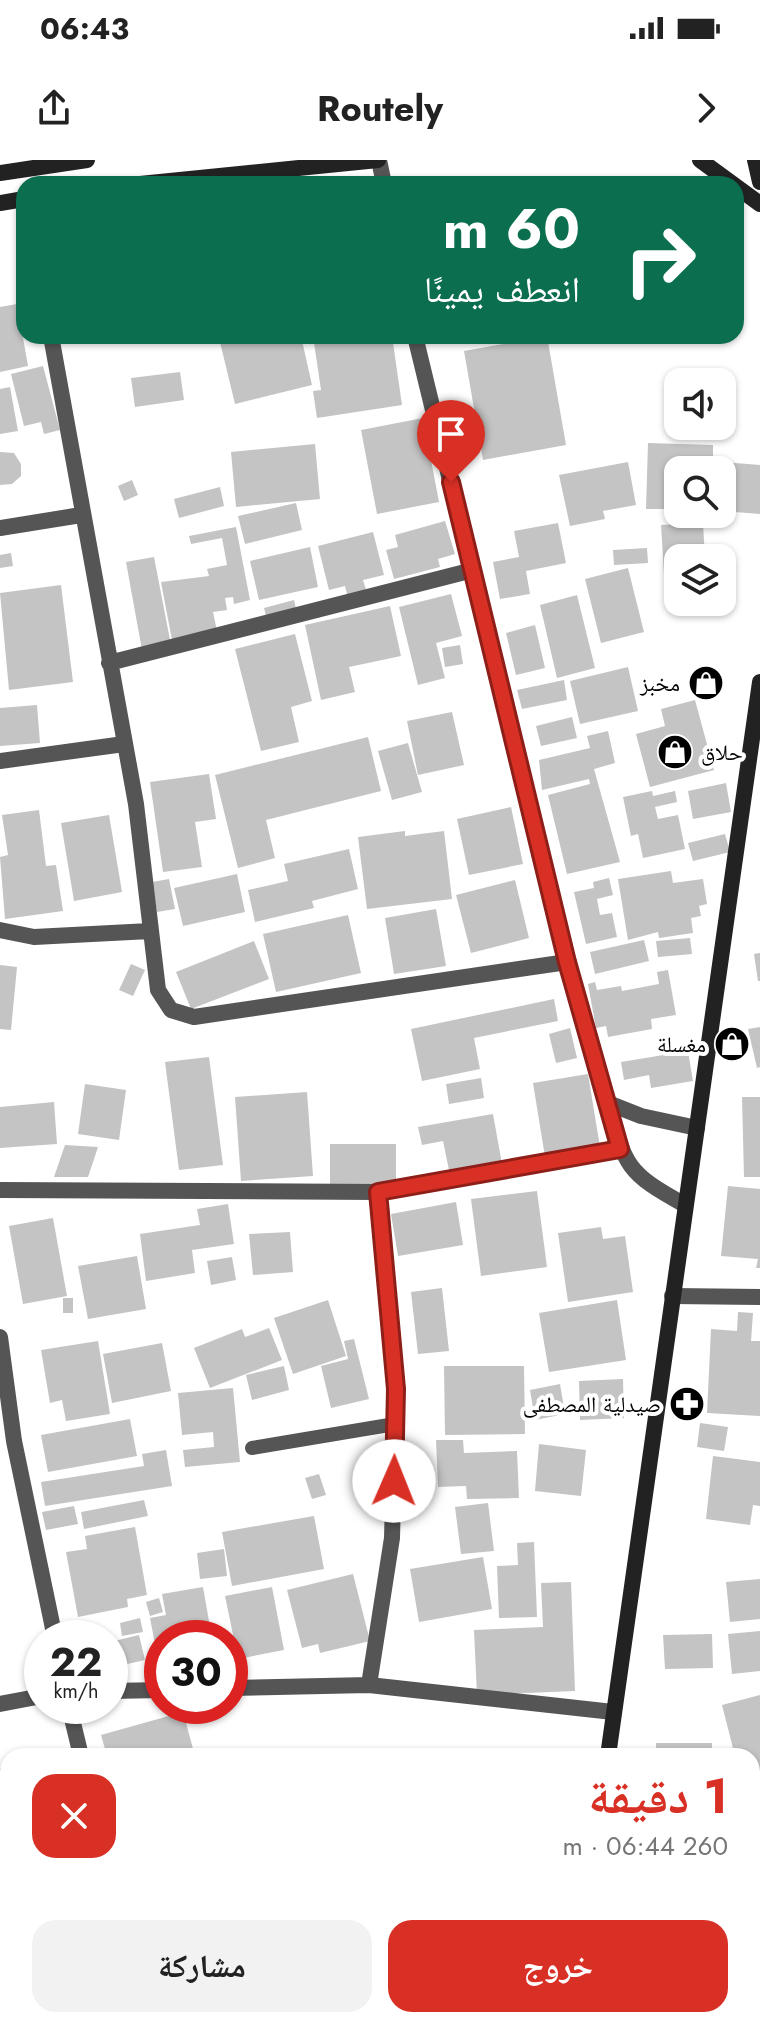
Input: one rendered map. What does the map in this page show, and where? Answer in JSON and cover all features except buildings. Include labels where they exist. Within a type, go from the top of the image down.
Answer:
[{"type":"main road","points":[[220,176],[379,160]]},
{"type":"main road","points":[[700,160],[722,176]]},
{"type":"main road","points":[[755,160],[760,182]]},
{"type":"main road","points":[[0,173],[80,161]]},
{"type":"main road","points":[[609,1748],[760,682]]},
{"type":"street","points":[[52,344],[81,515],[136,804],[158,990],[171,1010],[194,1017],[567,962]]},
{"type":"street","points":[[417,344],[567,962],[620,1149],[633,1173],[685,1205]]},
{"type":"street","points":[[0,528],[81,515]]},
{"type":"street","points":[[109,663],[473,570]]},
{"type":"street","points":[[0,761],[124,744]]},
{"type":"street","points":[[0,930],[34,937],[150,931]]},
{"type":"street","points":[[608,1103],[641,1116],[697,1128]]},
{"type":"street","points":[[0,1190],[378,1192],[620,1149]]},
{"type":"street","points":[[369,1685],[392,1538],[396,1389],[378,1192]]},
{"type":"street","points":[[672,1296],[760,1297]]},
{"type":"street","points":[[0,1337],[14,1441],[51,1620]]},
{"type":"street","points":[[248,1688],[369,1685],[613,1712]]},
{"type":"street","points":[[0,1704],[24,1699]]},
{"type":"street","points":[[73,1724],[79,1748]]},
{"type":"lane","points":[[252,1448],[395,1424]]},
{"type":"place","name":"مخبز","points":[[706,683]]},
{"type":"place","name":"حلاق","points":[[675,752]]},
{"type":"place","name":"مغسلة","points":[[732,1044]]},
{"type":"place","name":"صيدلية المصطفى","points":[[687,1404]]},
{"type":"route","points":[[394,1481],[396,1389],[378,1192],[620,1149],[567,962],[451,482]]}]
